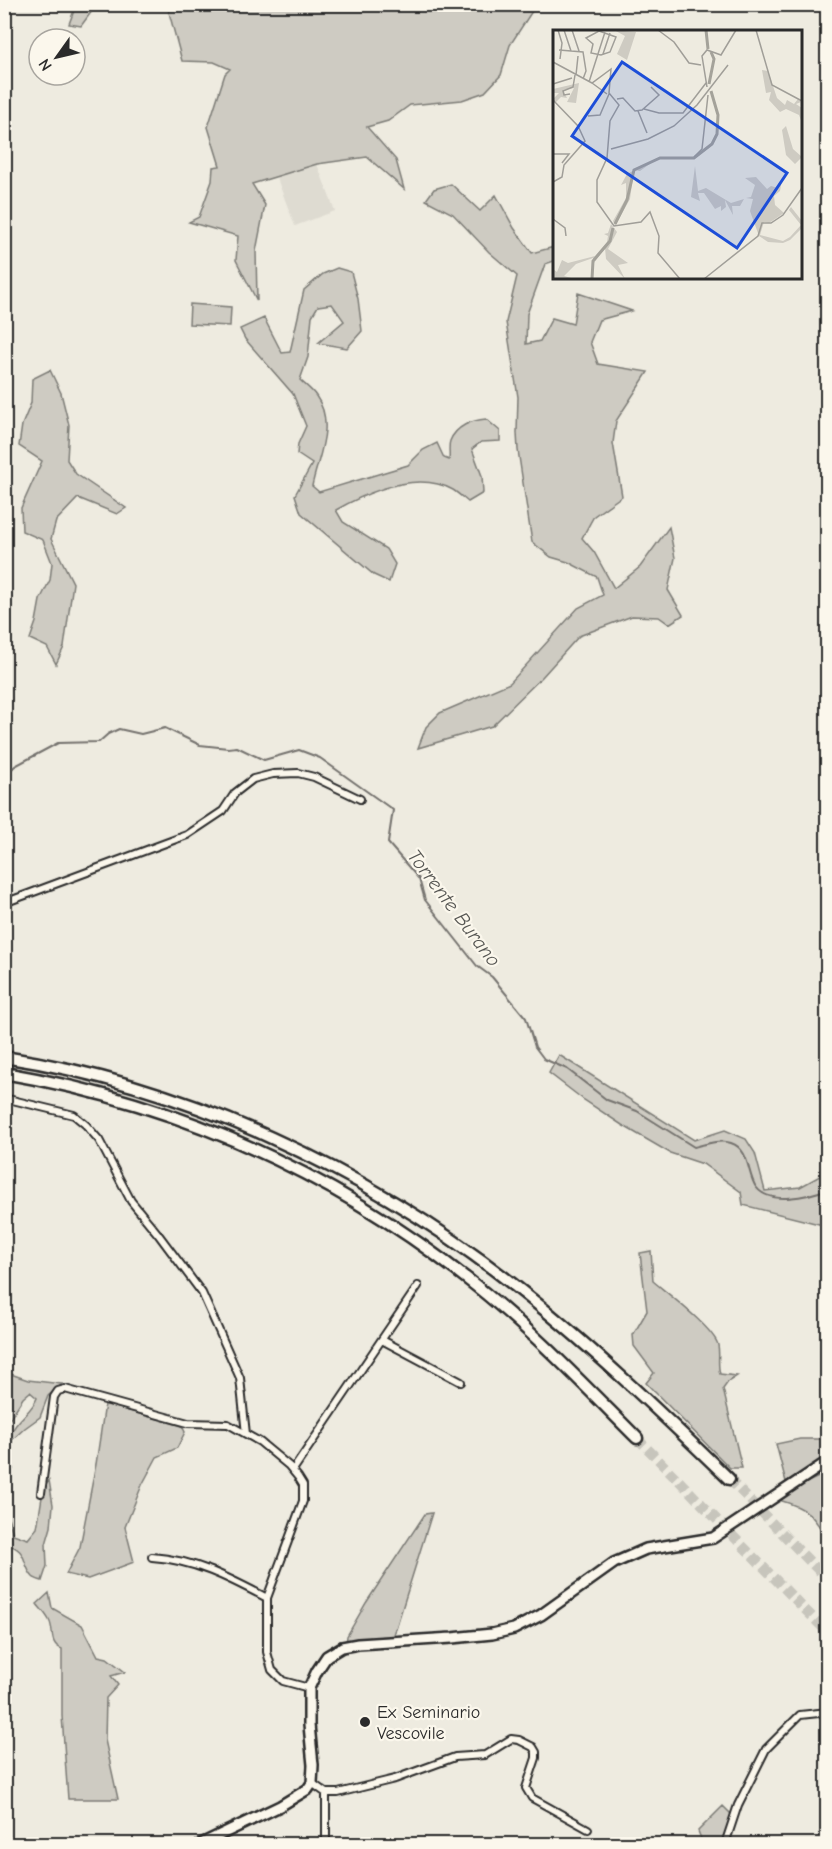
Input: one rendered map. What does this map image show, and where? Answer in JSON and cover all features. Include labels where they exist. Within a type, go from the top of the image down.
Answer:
[{"type":"highway","points":[[4,1057],[71,1069],[161,1095],[209,1112],[303,1153],[383,1197],[460,1245],[557,1320],[667,1419],[729,1479]]},
{"type":"highway","points":[[4,1073],[109,1096],[182,1118],[229,1136],[298,1170],[368,1209],[412,1238],[475,1285],[552,1353],[637,1438]]},
{"type":"main road","points":[[201,1845],[295,1798],[308,1789],[312,1783],[309,1688],[316,1671],[327,1656],[342,1647],[358,1644],[453,1638],[514,1629],[541,1615],[614,1563],[646,1549],[713,1538],[828,1463]]},
{"type":"street","points":[[4,903],[187,835],[223,811],[235,793],[253,779],[273,774],[298,773],[314,777],[360,799]]},
{"type":"street","points":[[4,1098],[74,1115],[99,1140],[130,1201],[202,1293],[240,1378],[246,1434]]},
{"type":"street","points":[[293,1470],[418,1286]]},
{"type":"street","points":[[382,1340],[461,1382]]},
{"type":"street","points":[[41,1493],[54,1397],[58,1391],[65,1389],[188,1423],[228,1424],[260,1442],[293,1470],[303,1485],[303,1501],[267,1598],[267,1652],[272,1670],[283,1681],[309,1688]]},
{"type":"street","points":[[152,1557],[192,1563],[221,1573],[267,1598]]},
{"type":"street","points":[[725,1845],[738,1805],[766,1749],[800,1715],[828,1712]]},
{"type":"street","points":[[312,1783],[326,1793],[338,1792],[394,1779],[455,1757],[485,1755],[504,1742],[511,1739],[519,1740],[533,1747],[536,1752],[526,1792],[532,1798],[588,1829]]},
{"type":"street","points":[[326,1793],[326,1845]]},
{"type":"shaded area","points":[[76,4],[109,5],[92,11],[81,26],[69,24]]},
{"type":"shaded area","points":[[167,4],[536,5],[510,45],[501,75],[485,92],[462,100],[410,105],[388,121],[367,127],[396,160],[404,189],[367,157],[317,164],[252,184],[265,205],[256,251],[257,301],[236,260],[238,236],[189,222],[199,217],[212,181],[213,167],[220,166],[208,127],[225,74],[230,69],[214,62],[182,61]]},
{"type":"shaded area","points":[[317,164],[335,211],[295,226],[276,176]]},
{"type":"shaded area","points":[[451,184],[480,211],[496,195],[514,228],[532,253],[553,247],[553,261],[545,264],[527,314],[526,344],[540,341],[552,318],[573,324],[578,293],[632,311],[599,320],[590,342],[598,364],[648,372],[616,421],[613,443],[622,496],[594,516],[582,538],[594,552],[614,588],[640,567],[669,527],[675,558],[668,590],[683,615],[669,624],[659,617],[632,616],[579,636],[542,677],[492,726],[418,748],[426,727],[440,713],[510,683],[578,608],[603,595],[597,577],[568,562],[551,557],[532,542],[518,450],[518,397],[506,322],[517,276],[489,252],[453,214],[426,200],[434,189]]},
{"type":"shaded area","points":[[337,268],[351,272],[358,299],[362,331],[347,348],[318,343],[344,321],[332,304],[318,306],[312,316],[308,357],[300,380],[314,394],[322,407],[325,429],[312,486],[319,492],[408,465],[423,450],[437,443],[444,458],[449,460],[449,443],[456,431],[475,421],[486,419],[500,431],[500,441],[481,442],[472,449],[482,476],[483,493],[468,502],[453,490],[439,484],[424,482],[378,490],[336,510],[343,522],[386,549],[395,564],[389,582],[374,575],[301,513],[295,495],[312,464],[297,454],[298,444],[306,426],[293,394],[245,339],[240,329],[264,318],[282,353],[290,352],[304,290],[323,274]]},
{"type":"shaded area","points":[[190,304],[231,307],[230,326],[189,324]]},
{"type":"shaded area","points":[[50,370],[61,393],[69,425],[67,460],[76,474],[126,508],[117,514],[78,498],[56,521],[51,539],[73,583],[64,647],[56,664],[47,647],[30,639],[40,600],[50,580],[52,563],[43,540],[22,531],[21,508],[42,461],[19,446],[22,425],[31,403],[32,379]]},
{"type":"shaded area","points":[[559,1055],[694,1140],[725,1130],[746,1139],[755,1153],[765,1191],[800,1187],[827,1172],[827,1226],[743,1205],[741,1192],[703,1164],[670,1153],[622,1125],[549,1073]]},
{"type":"shaded area","points":[[651,1251],[653,1281],[715,1338],[719,1352],[720,1374],[737,1376],[723,1389],[742,1468],[730,1468],[646,1383],[654,1373],[634,1346],[633,1335],[647,1311],[640,1253]]},
{"type":"shaded area","points":[[5,1372],[28,1380],[62,1384],[48,1396],[40,1417],[12,1440],[13,1469],[5,1474],[6,1452],[11,1432],[37,1398],[30,1392],[23,1398],[9,1420],[5,1420]]},
{"type":"shaded area","points":[[105,1404],[182,1426],[185,1432],[177,1448],[157,1457],[142,1485],[125,1527],[134,1562],[88,1579],[66,1574],[80,1547]]},
{"type":"shaded area","points":[[800,1439],[827,1439],[827,1460],[786,1482],[776,1444]]},
{"type":"shaded area","points":[[827,1473],[827,1539],[818,1523],[808,1513],[779,1500],[795,1488]]},
{"type":"shaded area","points":[[49,1480],[53,1505],[51,1527],[46,1544],[47,1566],[42,1581],[33,1577],[29,1572],[18,1549],[5,1544],[4,1503],[13,1534],[28,1539],[37,1528],[43,1491]]},
{"type":"shaded area","points":[[432,1513],[393,1638],[346,1644],[347,1636],[366,1603],[425,1514]]},
{"type":"shaded area","points":[[49,1593],[52,1608],[82,1625],[98,1656],[107,1658],[125,1672],[111,1676],[118,1685],[106,1698],[105,1740],[118,1799],[68,1799],[62,1716],[62,1649],[53,1640],[51,1624],[37,1604]]},
{"type":"shaded area","points":[[723,1806],[733,1816],[723,1844],[703,1844],[698,1831]]},
{"type":"waterway","name":"Torrente Burano","points":[[4,776],[15,766],[58,743],[99,742],[108,734],[119,729],[141,734],[165,728],[200,745],[237,747],[264,760],[299,750],[320,758],[393,810],[388,843],[419,879],[425,900],[477,966],[492,977],[526,1018],[535,1047],[544,1059],[567,1069],[607,1100],[637,1111],[694,1147],[713,1142],[731,1143],[737,1146],[745,1156],[753,1182],[762,1193],[790,1198],[828,1189]]},
{"type":"tunnel","points":[[637,1438],[828,1633]]},
{"type":"tunnel","points":[[729,1479],[828,1580]]},
{"type":"place","name":"Ex Seminario Vescovile","points":[[365,1722]]}]
